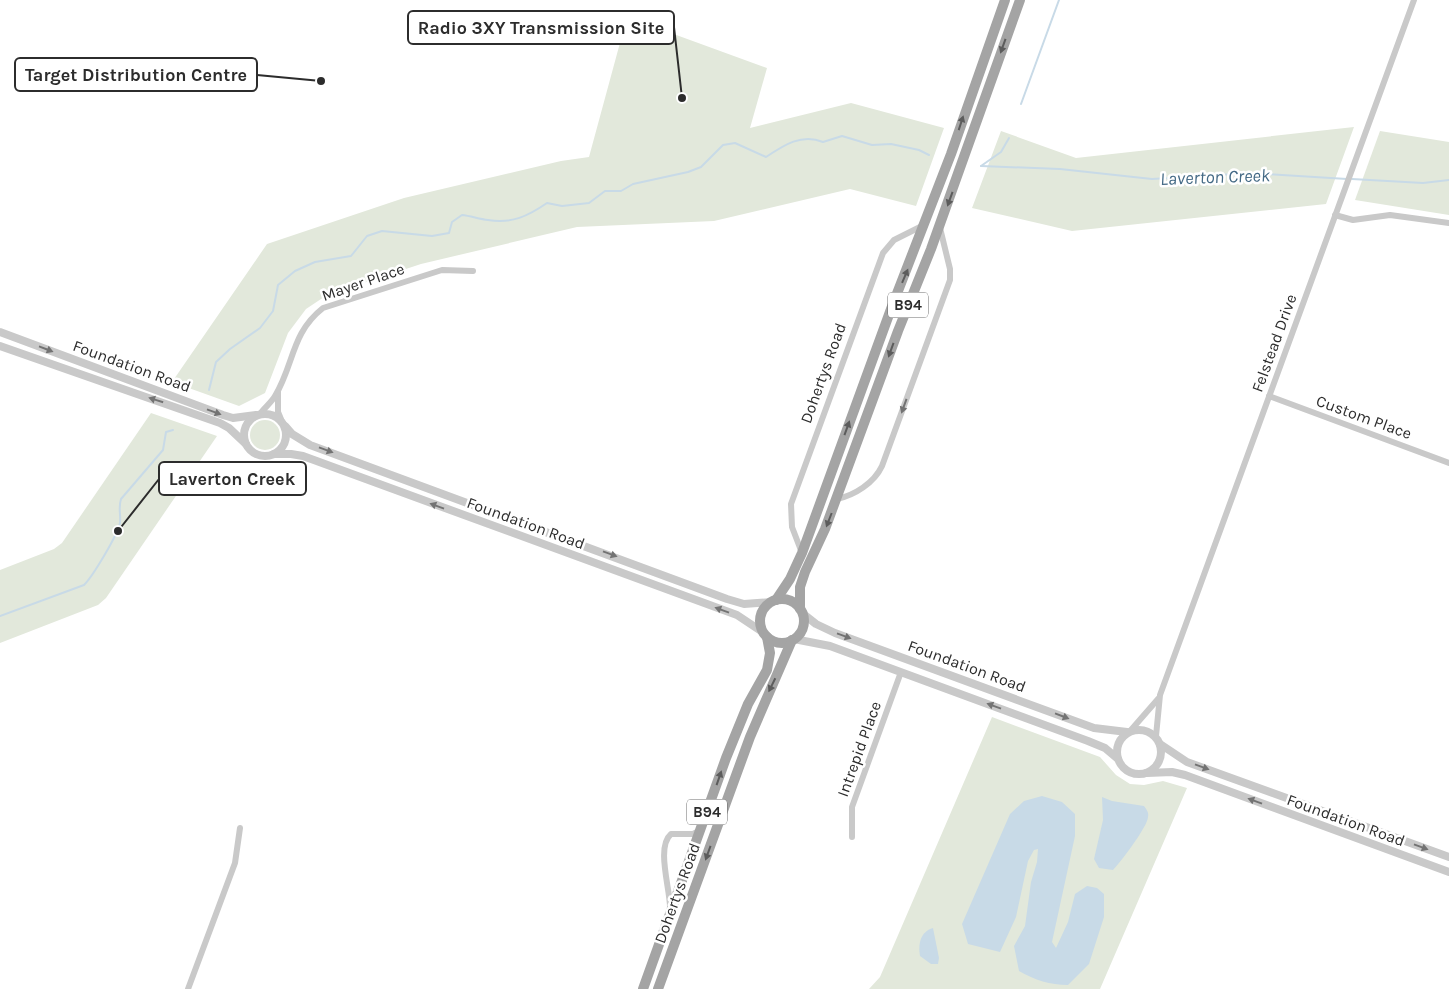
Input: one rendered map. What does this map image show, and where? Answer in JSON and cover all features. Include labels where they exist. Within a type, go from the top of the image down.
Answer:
[{"type":"main road","name":"B94","points":[[765,635],[760,625],[761,616],[765,608],[774,601],[790,578],[802,553],[1005,0]]},
{"type":"main road","name":"B94","points":[[793,640],[802,629],[802,581],[837,499],[898,331],[940,227],[1020,0]]},
{"type":"main road","points":[[774,601],[789,601],[801,611]]},
{"type":"main road","points":[[765,635],[778,643],[793,640]]},
{"type":"main road","name":"Dohertys Road","points":[[644,987],[742,718],[767,670],[770,653],[765,635]]},
{"type":"main road","name":"Dohertys Road","points":[[656,989],[760,711],[793,640]]},
{"type":"main road","points":[[644,987],[656,989]]},
{"type":"street","name":"Felstead Drive","points":[[1156,736],[1160,696],[1414,0]]},
{"type":"street","points":[[1335,215],[1353,220],[1390,214],[1449,223]]},
{"type":"street","name":"Dohertys Road","points":[[802,553],[792,527],[791,504],[883,252],[894,240],[924,225]]},
{"type":"street","points":[[837,499],[850,495],[862,488],[874,479],[882,466],[950,280],[950,269],[940,227]]},
{"type":"street","name":"Mayer Place","points":[[258,415],[279,388],[298,338],[312,317],[323,308],[442,270],[473,271]]},
{"type":"street","name":"Foundation Road","points":[[0,332],[223,415],[233,418],[258,415]]},
{"type":"street","name":"Foundation Road","points":[[0,346],[220,423],[229,428],[246,444]]},
{"type":"street","name":"Mayer Place","points":[[279,388],[278,412],[284,425]]},
{"type":"street","name":"Custom Place","points":[[1269,396],[1449,463]]},
{"type":"street","points":[[258,415],[273,415],[284,425],[286,439],[284,446],[274,454],[261,456],[254,454],[246,444],[244,431],[251,419],[258,415]]},
{"type":"street","name":"Foundation Road","points":[[284,425],[292,434],[310,445],[727,598],[744,604],[774,601]]},
{"type":"street","name":"Foundation Road","points":[[274,454],[302,456],[737,615],[765,635]]},
{"type":"street","name":"Foundation Road","points":[[801,611],[816,624],[835,633],[1094,728],[1129,731]]},
{"type":"street","name":"Foundation Road","points":[[793,640],[825,644],[902,672],[1105,748],[1118,759]]},
{"type":"street","name":"Intrepid Place","points":[[852,838],[852,807],[902,672]]},
{"type":"street","name":"Felstead Drive","points":[[1129,731],[1160,696]]},
{"type":"street","points":[[1033,721],[1039,707]]},
{"type":"street","points":[[1144,730],[1156,736],[1160,744],[1161,758],[1158,764],[1147,773],[1133,773],[1122,766],[1118,759],[1118,744],[1129,731],[1144,730]]},
{"type":"street","name":"Foundation Road","points":[[1160,744],[1187,762],[1449,857]]},
{"type":"street","name":"Foundation Road","points":[[1147,773],[1172,772],[1185,775],[1449,872]]},
{"type":"street","points":[[188,989],[235,863],[240,828]]},
{"type":"street","name":"Dohertys Road","points":[[670,916],[667,872],[663,857],[666,841],[672,834],[693,834],[701,830]]},
{"type":"shaded area","points":[[627,17],[767,68],[750,128],[851,103],[944,128],[916,206],[850,189],[714,221],[577,227],[421,264],[327,295],[306,309],[288,333],[265,393],[239,406],[172,382],[267,244],[404,198],[561,161],[589,157]]},
{"type":"shaded area","points":[[1354,127],[1326,204],[1072,231],[972,208],[1001,131],[1076,158]]},
{"type":"shaded area","points":[[1380,131],[1449,142],[1449,215],[1355,200]]},
{"type":"shaded area","points":[[151,413],[217,436],[106,598],[98,605],[0,643],[0,570],[54,549],[62,543]]},
{"type":"shaded area","points":[[265,420],[271,421],[279,429],[279,441],[271,449],[265,450],[259,449],[251,441],[250,435],[251,429],[259,421]]},
{"type":"shaded area","points":[[992,717],[1100,757],[1116,775],[1130,784],[1144,785],[1163,781],[1187,788],[1100,989],[869,989],[880,977]]},
{"type":"water","points":[[1042,796],[1062,802],[1075,814],[1075,836],[1052,942],[1056,948],[1068,922],[1075,894],[1087,886],[1097,888],[1104,894],[1104,917],[1089,964],[1068,985],[1043,981],[1019,971],[1014,946],[1025,926],[1038,849],[1034,850],[1028,861],[1016,917],[1000,952],[968,944],[962,924],[1010,814],[1024,801]]},
{"type":"water","points":[[1102,797],[1112,801],[1144,806],[1148,814],[1147,822],[1139,836],[1113,870],[1099,868],[1094,859],[1103,820]]},
{"type":"water","points":[[933,928],[939,958],[938,964],[931,964],[920,956],[919,947],[921,939],[925,932]]},
{"type":"waterway","points":[[1021,104],[1059,0]]},
{"type":"waterway","name":"Laverton Creek","points":[[209,390],[216,362],[230,349],[260,328],[273,311],[278,285],[295,271],[315,262],[351,256],[367,236],[382,231],[432,236],[449,233],[452,222],[462,215],[505,221],[519,218],[547,203],[562,206],[589,203],[605,191],[621,191],[633,184],[688,172],[701,167],[723,145],[735,143],[766,157],[780,148],[800,140],[808,139],[823,142],[842,136],[872,145],[891,144],[919,150],[929,155]]},
{"type":"waterway","points":[[981,166],[1001,152],[1009,138]]},
{"type":"waterway","name":"Laverton Creek","points":[[981,166],[1060,169],[1152,179],[1252,173],[1347,179]]},
{"type":"waterway","name":"Laverton Creek","points":[[1352,179],[1423,183],[1449,180]]},
{"type":"waterway","name":"Laverton Creek","points":[[0,616],[84,585],[104,556],[118,529],[121,499],[163,450],[166,432],[173,430]]},
{"type":"place","name":"Target Distribution Centre","points":[[321,81]]},
{"type":"place","name":"Radio 3XY Transmission Site","points":[[682,98]]},
{"type":"place","name":"Laverton Creek","points":[[118,531]]}]
